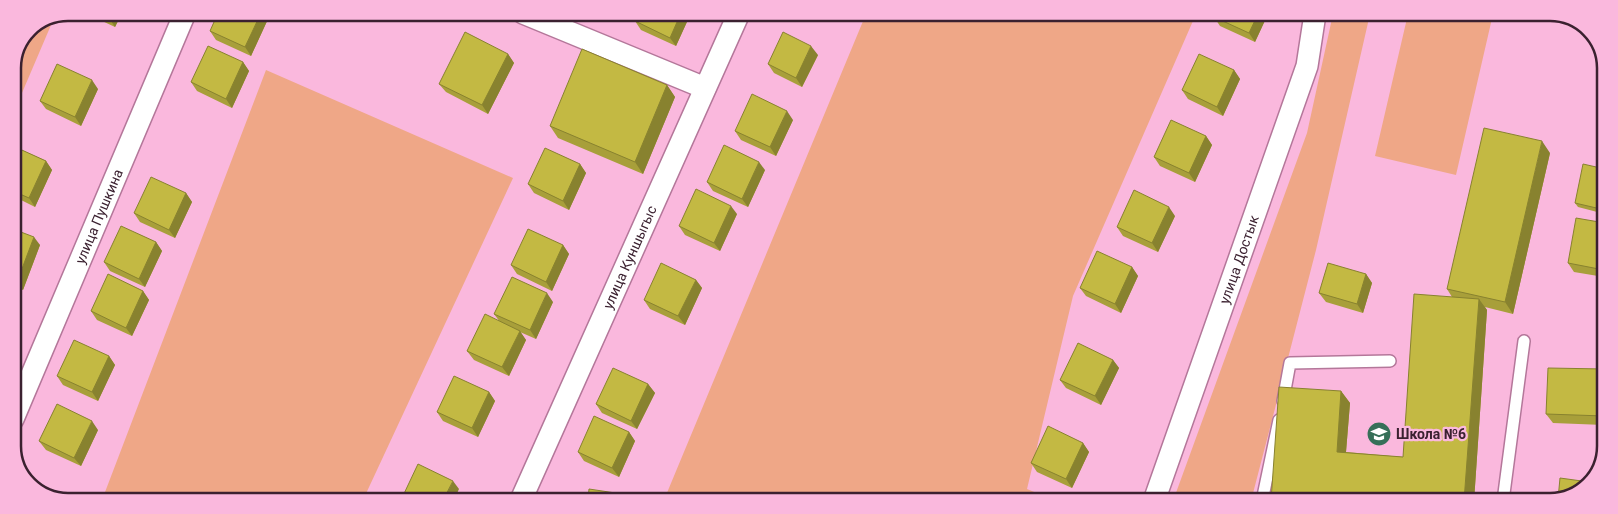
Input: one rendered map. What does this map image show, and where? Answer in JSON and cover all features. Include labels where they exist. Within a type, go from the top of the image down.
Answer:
[{"type":"street","name":"улица Пушкина","points":[[21,400],[182,21]]},
{"type":"street","points":[[542,21],[705,88]]},
{"type":"street","name":"улица Куншыгыс","points":[[524,493],[735,21]]},
{"type":"street","name":"улица Достык","points":[[1157,493],[1307,66],[1314,21]]},
{"type":"lane","points":[[1504,493],[1524,341]]},
{"type":"lane","points":[[1264,493],[1290,363],[1390,361]]},
{"type":"shaded area","points":[[863,21],[1193,21],[1073,296],[1027,489],[1037,493],[667,493]]},
{"type":"shaded area","points":[[1331,21],[1368,21],[1316,250],[1253,493],[1176,493],[1307,133]]},
{"type":"shaded area","points":[[1406,21],[1491,21],[1456,175],[1375,156]]},
{"type":"shaded area","points":[[51,25],[21,95],[21,68],[25,50],[35,35]]},
{"type":"shaded area","points":[[266,70],[513,178],[366,493],[105,493]]},
{"type":"building","points":[[214,21],[257,21],[245,47],[210,31]]},
{"type":"building","points":[[635,21],[677,21],[670,38]]},
{"type":"building","points":[[1223,21],[1255,21],[1249,33]]},
{"type":"building","points":[[465,32],[508,54],[482,105],[439,84]]},
{"type":"building","points":[[783,32],[811,46],[796,78],[768,64]]},
{"type":"building","points":[[208,46],[243,62],[226,99],[191,82]]},
{"type":"building","points":[[582,49],[667,85],[635,162],[550,126]]},
{"type":"building","points":[[1199,54],[1234,70],[1217,107],[1182,90]]},
{"type":"building","points":[[57,64],[92,80],[75,117],[40,101]]},
{"type":"building","points":[[752,94],[787,111],[770,147],[735,131]]},
{"type":"building","points":[[1171,120],[1206,136],[1189,173],[1154,157]]},
{"type":"building","points":[[1484,128],[1542,141],[1505,302],[1447,289]]},
{"type":"building","points":[[724,145],[759,162],[742,199],[707,182]]},
{"type":"building","points":[[545,148],[580,164],[563,201],[528,184]]},
{"type":"building","points":[[21,150],[46,161],[29,198],[21,194]]},
{"type":"building","points":[[1583,164],[1597,167],[1597,208],[1575,203]]},
{"type":"building","points":[[151,177],[186,193],[169,230],[134,213]]},
{"type":"building","points":[[696,189],[731,206],[714,243],[679,226]]},
{"type":"building","points":[[1134,190],[1169,207],[1152,243],[1117,227]]},
{"type":"building","points":[[1576,218],[1597,222],[1597,269],[1568,263]]},
{"type":"building","points":[[121,226],[156,242],[139,279],[104,262]]},
{"type":"building","points":[[528,229],[563,245],[546,282],[511,265]]},
{"type":"building","points":[[21,232],[34,237],[21,271]]},
{"type":"building","points":[[1097,251],[1132,267],[1115,304],[1080,288]]},
{"type":"building","points":[[661,263],[696,280],[678,316],[644,300]]},
{"type":"building","points":[[1328,263],[1366,274],[1357,304],[1319,293]]},
{"type":"building","points":[[108,274],[143,291],[126,328],[91,311]]},
{"type":"building","points":[[512,277],[547,293],[530,330],[494,314]]},
{"type":"building","name":"Школа №6","points":[[1414,294],[1479,299],[1465,493],[1272,493],[1279,387],[1341,391],[1337,452],[1403,457]]},
{"type":"building","points":[[485,314],[520,331],[502,367],[467,351]]},
{"type":"building","points":[[74,340],[109,356],[92,392],[57,376]]},
{"type":"building","points":[[1078,343],[1113,360],[1095,396],[1060,380]]},
{"type":"building","points":[[613,368],[648,384],[631,421],[596,404]]},
{"type":"building","points":[[1548,368],[1597,369],[1597,416],[1546,414]]},
{"type":"building","points":[[454,376],[489,392],[472,428],[437,412]]},
{"type":"building","points":[[57,404],[92,421],[74,458],[39,441]]},
{"type":"building","points":[[594,416],[629,432],[612,468],[578,452]]},
{"type":"building","points":[[1048,426],[1083,443],[1066,479],[1031,463]]},
{"type":"building","points":[[418,464],[453,481],[447,493],[404,493]]},
{"type":"building","points":[[1560,478],[1581,481],[1570,488],[1559,492]]},
{"type":"building","points":[[589,489],[615,493],[589,493]]},
{"type":"place","name":"Школа №6","points":[[1379,434]]}]
